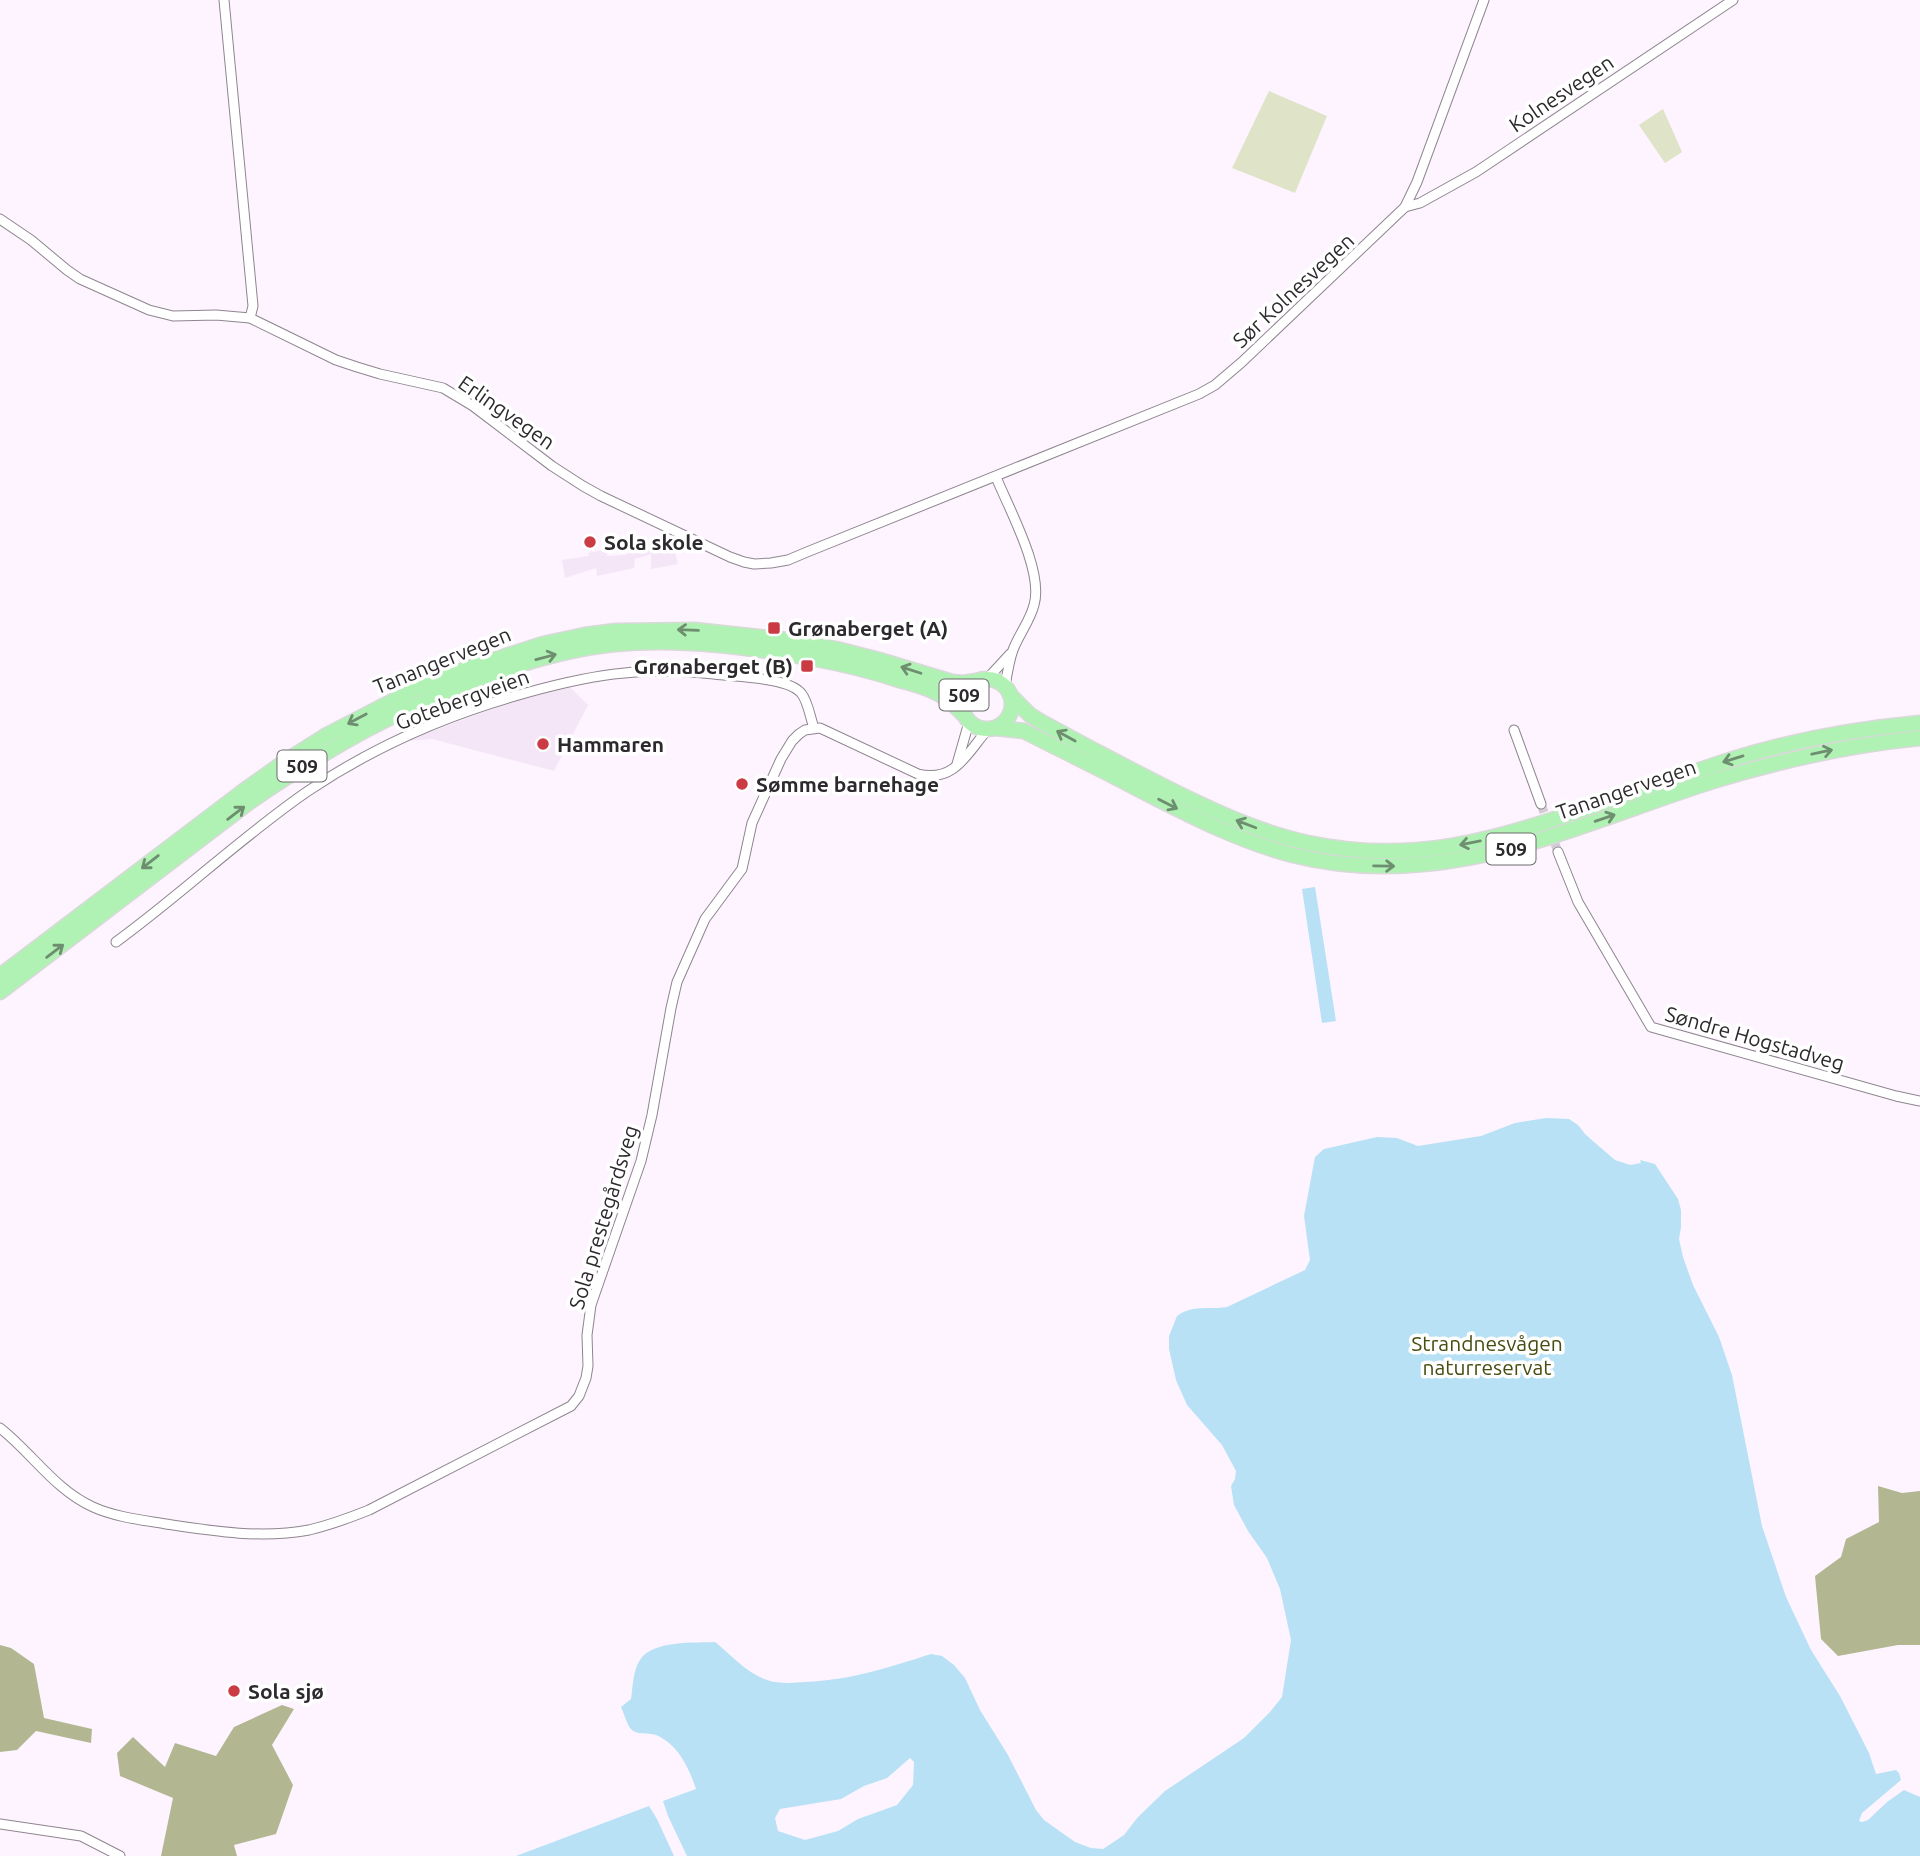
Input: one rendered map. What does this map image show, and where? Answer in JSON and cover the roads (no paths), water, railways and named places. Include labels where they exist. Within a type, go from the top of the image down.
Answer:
[{"type":"highway","name":"Tanangervegen","points":[[0,976],[283,762],[327,735],[414,690],[463,670],[543,644],[616,631],[694,630],[787,640],[824,647],[952,682],[982,680]]},
{"type":"highway","name":"Tanangervegen","points":[[0,992],[237,812],[334,746],[396,714],[468,682],[546,656],[587,648],[654,642],[724,645],[785,653],[834,662],[911,683],[946,698],[966,718]]},
{"type":"highway","name":"509","points":[[982,680],[997,681],[1007,691],[1012,705],[1004,722],[991,729],[977,728],[966,718],[962,704],[969,687],[982,680]]},
{"type":"highway","name":"Tanangervegen","points":[[1007,691],[1030,715],[1044,723],[1118,764],[1234,820],[1311,844],[1375,851],[1418,851],[1478,842],[1762,751],[1842,733],[1920,723]]},
{"type":"highway","name":"Tanangervegen","points":[[991,729],[1024,731],[1199,820],[1264,847],[1321,860],[1387,866],[1443,863],[1501,852],[1764,766],[1830,750],[1920,738]]},
{"type":"street","points":[[224,0],[253,306],[250,318]]},
{"type":"street","name":"Sør Kolnesvegen","points":[[996,477],[1199,394],[1215,385],[1405,207],[1417,182],[1484,0]]},
{"type":"street","name":"Kolnesvegen","points":[[1405,207],[1420,203],[1476,172],[1733,0]]},
{"type":"street","name":"Erlingvegen","points":[[0,219],[80,279],[149,310],[173,316],[216,315],[250,318],[346,364],[443,388],[473,406],[513,438],[583,486],[730,557],[754,564],[788,560],[996,477]]},
{"type":"street","points":[[996,477],[1027,551],[1036,582],[1034,605],[1013,650],[1007,691]]},
{"type":"street","points":[[982,680],[1013,650]]},
{"type":"street","name":"Gotebergveien","points":[[116,942],[230,849],[346,766],[419,730],[489,704],[594,676],[658,671],[706,673],[793,687],[801,693],[814,727]]},
{"type":"street","points":[[956,765],[966,718]]},
{"type":"street","points":[[814,727],[827,730],[918,774],[929,776],[940,776],[950,771],[991,729]]},
{"type":"street","name":"Sola prestegårdsveg","points":[[0,1429],[19,1443],[58,1484],[93,1507],[134,1518],[218,1532],[270,1533],[307,1530],[369,1510],[571,1406],[579,1396],[586,1378],[591,1305],[641,1161],[677,982],[705,919],[742,869],[752,823],[781,759],[799,734],[814,727]]},
{"type":"street","points":[[1514,730],[1541,804]]},
{"type":"street","name":"Søndre Hogstadveg","points":[[1558,852],[1578,902],[1651,1027],[1920,1101]]},
{"type":"street","points":[[0,1824],[81,1836],[120,1856]]},
{"type":"water","points":[[1315,887],[1336,1021],[1322,1023],[1302,889]]},
{"type":"water","points":[[1546,1118],[1569,1119],[1615,1160],[1630,1165],[1641,1163],[1640,1160],[1655,1164],[1678,1199],[1681,1210],[1679,1239],[1683,1257],[1693,1285],[1719,1337],[1732,1375],[1762,1526],[1786,1597],[1811,1650],[1840,1696],[1869,1753],[1876,1774],[1896,1770],[1899,1773],[1901,1780],[1862,1813],[1859,1821],[1868,1820],[1904,1790],[1920,1797],[1920,1856],[687,1856],[663,1801],[696,1789],[690,1773],[671,1744],[656,1735],[633,1730],[621,1707],[631,1699],[640,1660],[654,1649],[664,1646],[715,1642],[753,1673],[767,1680],[786,1683],[838,1679],[931,1654],[942,1656],[965,1678],[1036,1810],[1044,1820],[1075,1842],[1091,1848],[1103,1849],[1124,1835],[1165,1791],[1244,1738],[1282,1697],[1291,1640],[1280,1589],[1267,1558],[1234,1505],[1231,1486],[1236,1471],[1222,1445],[1187,1405],[1176,1380],[1169,1336],[1177,1316],[1195,1309],[1227,1307],[1305,1270],[1310,1260],[1304,1216],[1315,1157],[1324,1149],[1377,1137],[1397,1138],[1418,1146],[1481,1136],[1515,1123]],"holes":[[[910,1758],[914,1762],[913,1785],[897,1805],[858,1819],[838,1831],[805,1840],[778,1831],[775,1818],[780,1809],[841,1799],[864,1786],[887,1778]]]},
{"type":"water","points":[[649,1806],[674,1856],[516,1856]]},
{"type":"tunnel","points":[[1541,804],[1558,852]]},
{"type":"place","name":"Sola skole","points":[[590,542]]},
{"type":"place","name":"Grønaberget (A)","points":[[774,628]]},
{"type":"place","name":"Grønaberget (B)","points":[[807,666]]},
{"type":"place","name":"Hammaren","points":[[543,744]]},
{"type":"place","name":"Sømme barnehage","points":[[742,784]]},
{"type":"place","name":"Sola sjø","points":[[234,1691]]},
{"type":"park label","name":"Strandnesvågen naturreservat","points":[[1487,1355]]}]
